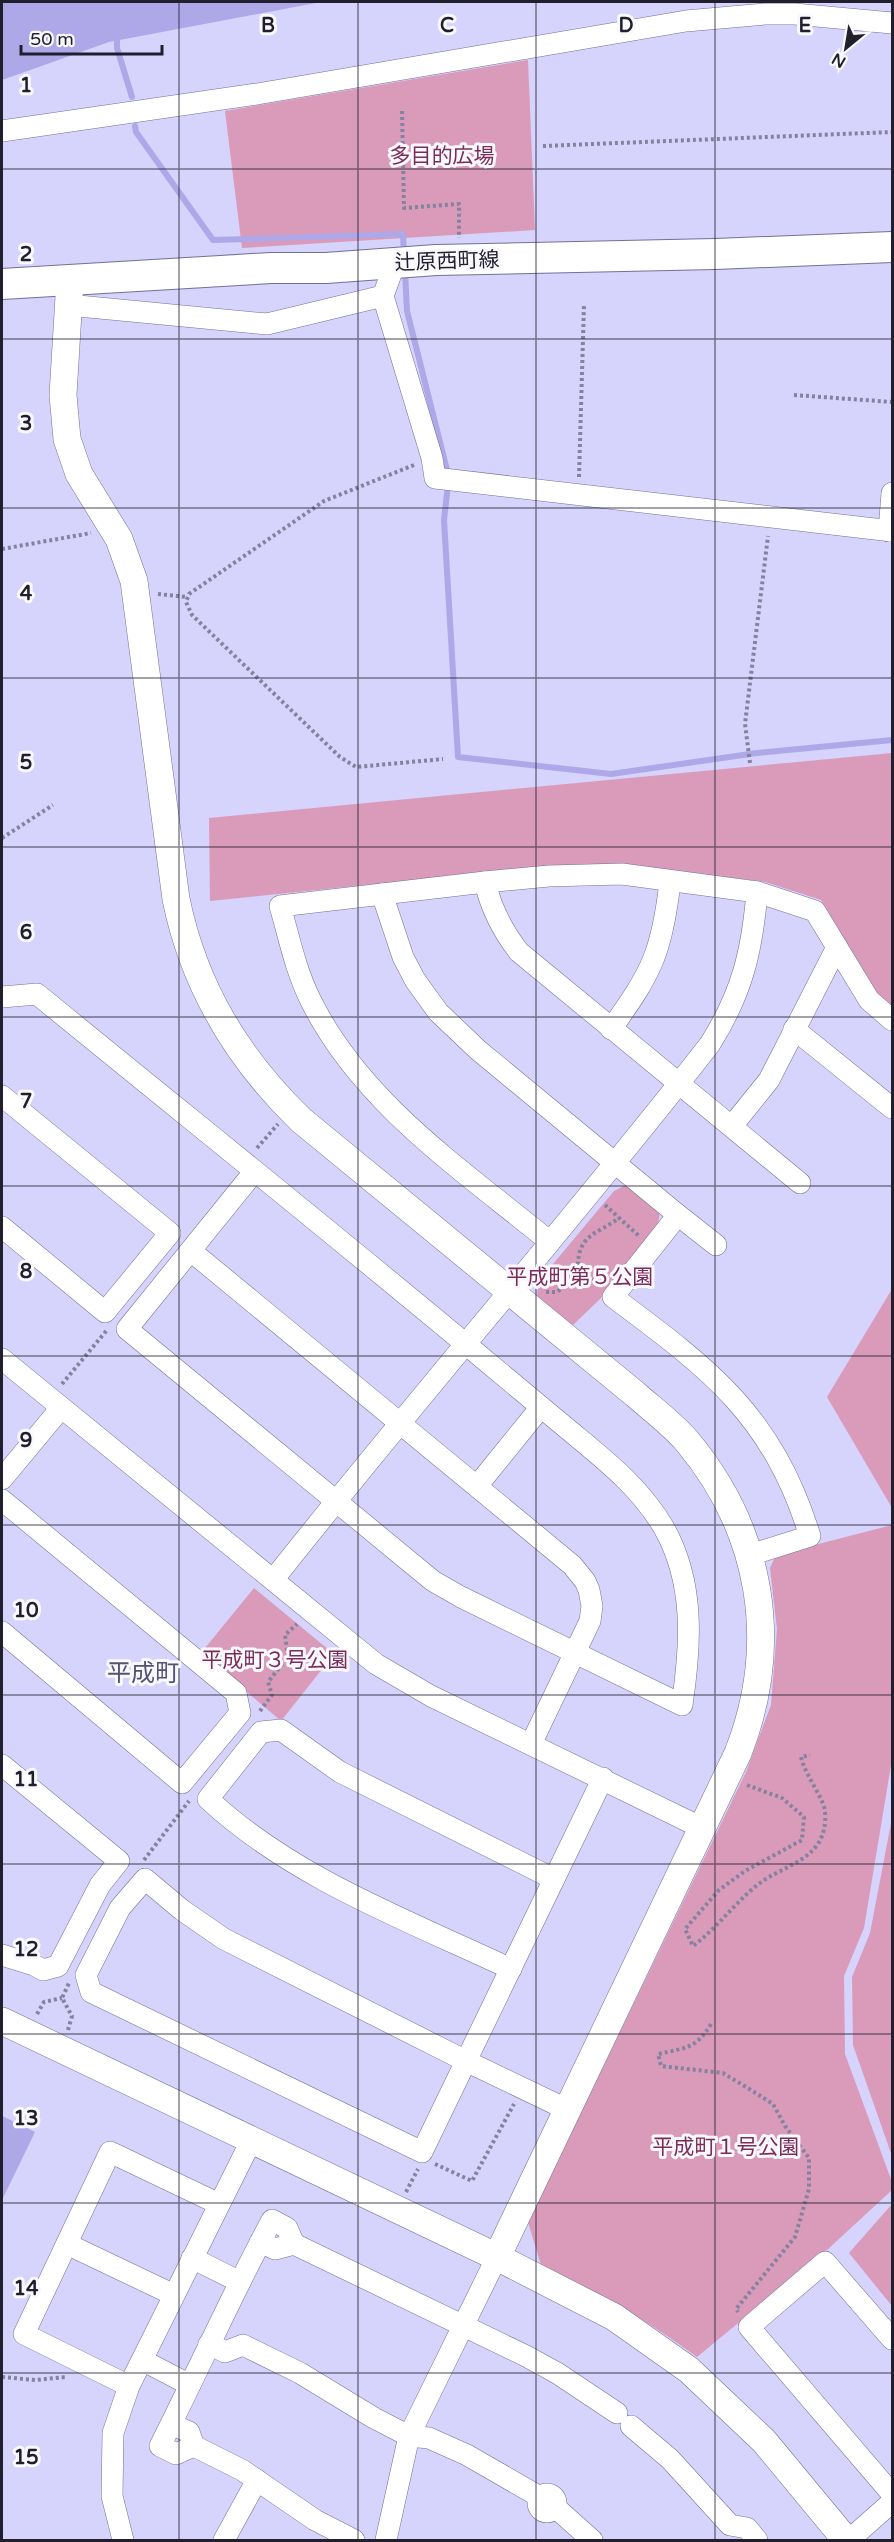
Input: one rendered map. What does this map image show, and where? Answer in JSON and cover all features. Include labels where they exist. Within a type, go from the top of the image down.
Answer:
[{"type":"main road","name":"辻原西町線","points":[[2,284],[69,292],[403,262],[892,247]]},
{"type":"street","points":[[2,131],[257,94],[686,21],[785,14],[892,23]]},
{"type":"street","points":[[386,2541],[409,2436],[568,2110],[748,1727],[758,1682],[760,1624],[759,1602],[744,1536],[718,1484],[684,1438],[642,1400],[288,1108],[238,1049],[208,997],[186,941],[176,899],[135,581],[119,539],[79,474],[67,439],[63,395],[69,292],[267,324],[383,296],[403,262]]},
{"type":"street","points":[[383,296],[433,469],[461,482],[891,531],[892,493]]},
{"type":"street","points":[[550,1242],[387,1106],[340,1052],[310,1000],[280,906],[549,876],[622,874],[757,892],[815,911],[869,1000],[892,1020]]},
{"type":"street","points":[[486,882],[490,904],[500,924],[519,951],[800,1183]]},
{"type":"street","points":[[611,1029],[639,990],[656,956],[665,922],[670,882]]},
{"type":"street","points":[[273,1580],[615,1163],[714,1038],[740,986],[748,962],[757,892]]},
{"type":"street","points":[[382,894],[403,957],[415,980],[438,1012],[478,1050],[716,1245]]},
{"type":"street","points":[[732,1126],[769,1080],[837,947]]},
{"type":"street","points":[[2,998],[37,994],[465,1344],[630,1482],[654,1513],[676,1551],[684,1577],[689,1618],[689,1656],[682,1705],[433,1581],[127,1329],[254,1172]]},
{"type":"street","points":[[794,1029],[892,1108]]},
{"type":"street","points":[[2,1096],[170,1233],[105,1312],[2,1227]]},
{"type":"street","points":[[678,1215],[613,1297],[685,1352],[732,1395],[763,1433],[786,1472],[799,1500],[810,1536],[750,1555]]},
{"type":"street","points":[[191,1251],[572,1565],[585,1581],[591,1597],[590,1621],[531,1744]]},
{"type":"street","points":[[2,1359],[376,1664],[431,1696],[702,1828]]},
{"type":"street","points":[[2,1479],[61,1407]]},
{"type":"street","points":[[477,1486],[541,1407]]},
{"type":"street","points":[[2,1500],[236,1693],[240,1713],[182,1783],[2,1632]]},
{"type":"street","points":[[511,1969],[306,1870],[222,1812],[208,1799],[261,1732],[281,1730],[340,1772],[554,1878]]},
{"type":"street","points":[[2,1955],[43,1970],[58,1966],[100,1885],[119,1861],[4,1771]]},
{"type":"street","points":[[568,2110],[466,2061],[224,1939],[182,1910],[145,1878],[128,1896],[111,1923],[86,1975],[91,1992],[422,2155],[466,2061],[603,1778]]},
{"type":"street","points":[[2,2021],[497,2257],[614,2318],[689,2370],[764,2441],[848,2541],[892,2502]]},
{"type":"street","points":[[123,2541],[112,2496],[113,2433],[129,2386],[251,2141]]},
{"type":"street","points":[[129,2386],[24,2334],[110,2152],[219,2204]]},
{"type":"street","points":[[354,2541],[315,2520],[257,2480],[194,2446],[189,2432],[171,2424],[272,2220],[287,2228],[294,2244],[557,2373],[624,2419],[670,2459],[730,2533],[747,2528],[757,2541]]},
{"type":"street","points":[[67,2244],[174,2295]]},
{"type":"street","points":[[192,2258],[240,2282]]},
{"type":"street","points":[[892,2339],[825,2262],[749,2327],[892,2494]]},
{"type":"street","points":[[220,2322],[238,2330],[243,2345],[300,2373],[339,2399],[409,2436],[429,2438],[467,2455],[548,2502],[592,2541]]},
{"type":"street","points":[[209,2344],[225,2352],[243,2345]]},
{"type":"street","points":[[142,2361],[190,2385]]},
{"type":"street","points":[[224,2541],[257,2480]]},
{"type":"path","points":[[402,111],[404,208],[459,204],[459,259]]},
{"type":"path","points":[[543,146],[892,132]]},
{"type":"path","points":[[579,495],[584,304]]},
{"type":"path","points":[[794,395],[892,402]]},
{"type":"path","points":[[433,469],[324,501],[188,597],[186,602],[192,615],[340,757],[356,767],[443,759]]},
{"type":"path","points":[[750,763],[745,724],[770,517]]},
{"type":"path","points":[[2,549],[98,532]]},
{"type":"path","points":[[149,593],[188,597]]},
{"type":"path","points":[[2,838],[52,805]]},
{"type":"path","points":[[255,1151],[281,1121]]},
{"type":"path","points":[[600,1201],[640,1237],[633,1245]]},
{"type":"path","points":[[608,1279],[601,1287],[579,1268],[578,1256],[588,1236],[619,1218]]},
{"type":"path","points":[[541,1291],[557,1292],[583,1272]]},
{"type":"path","points":[[737,1785],[752,1785],[782,1798],[804,1817],[802,1840],[745,1871],[719,1890],[685,1929],[693,1946],[709,1934],[757,1885],[796,1865],[816,1846],[824,1828],[825,1808],[804,1770],[801,1757],[810,1755]]},
{"type":"path","points":[[33,2023],[44,2002],[62,1998]]},
{"type":"path","points":[[711,2024],[701,2040],[687,2047],[658,2054],[661,2066],[723,2073],[751,2090],[773,2104],[785,2126],[809,2158],[809,2189],[795,2237],[736,2309],[749,2327]]},
{"type":"path","points":[[406,2194],[422,2155],[472,2181],[522,2088]]},
{"type":"path","points":[[2,2377],[35,2380],[103,2374]]},
{"type":"green space","name":"多目的広場","points":[[528,60],[535,230],[242,248],[225,111]]},
{"type":"green space","points":[[892,753],[892,1022],[821,900],[765,882],[624,864],[500,871],[210,901],[209,818]]},
{"type":"green space","name":"平成町第５公園","points":[[628,1184],[660,1209],[658,1227],[601,1298],[573,1325],[537,1298],[538,1282],[614,1191]]},
{"type":"green space","points":[[892,1289],[892,1508],[827,1397]]},
{"type":"green space","name":"平成町１号公園","points":[[892,1525],[892,1759],[864,1928],[844,1976],[845,2054],[892,2182],[892,2190],[827,2250],[697,2357],[621,2307],[541,2265],[528,2222],[746,1772],[771,1705],[777,1629],[770,1568],[776,1555]]},
{"type":"green space","name":"平成町３号公園","points":[[254,1588],[334,1654],[281,1721],[201,1653]]},
{"type":"green space","points":[[892,1818],[892,2156],[853,2045],[852,1977],[870,1933]]},
{"type":"green space","points":[[892,2204],[892,2306],[849,2253]]},
{"type":"shaded area","points":[[2,2],[321,2],[109,42],[2,80]]},
{"type":"shaded area","points":[[2,2116],[35,2132],[2,2200]]},
{"type":"waterway","points":[[117,34],[117,48],[132,97]]},
{"type":"waterway","points":[[135,126],[136,132],[213,240],[403,234],[404,255]]},
{"type":"waterway","points":[[405,271],[407,311],[448,474]]},
{"type":"waterway","points":[[448,485],[444,520],[458,757],[611,774],[757,753],[892,740]]},
{"type":"district","name":"平成町","points":[[143,1673]]}]
